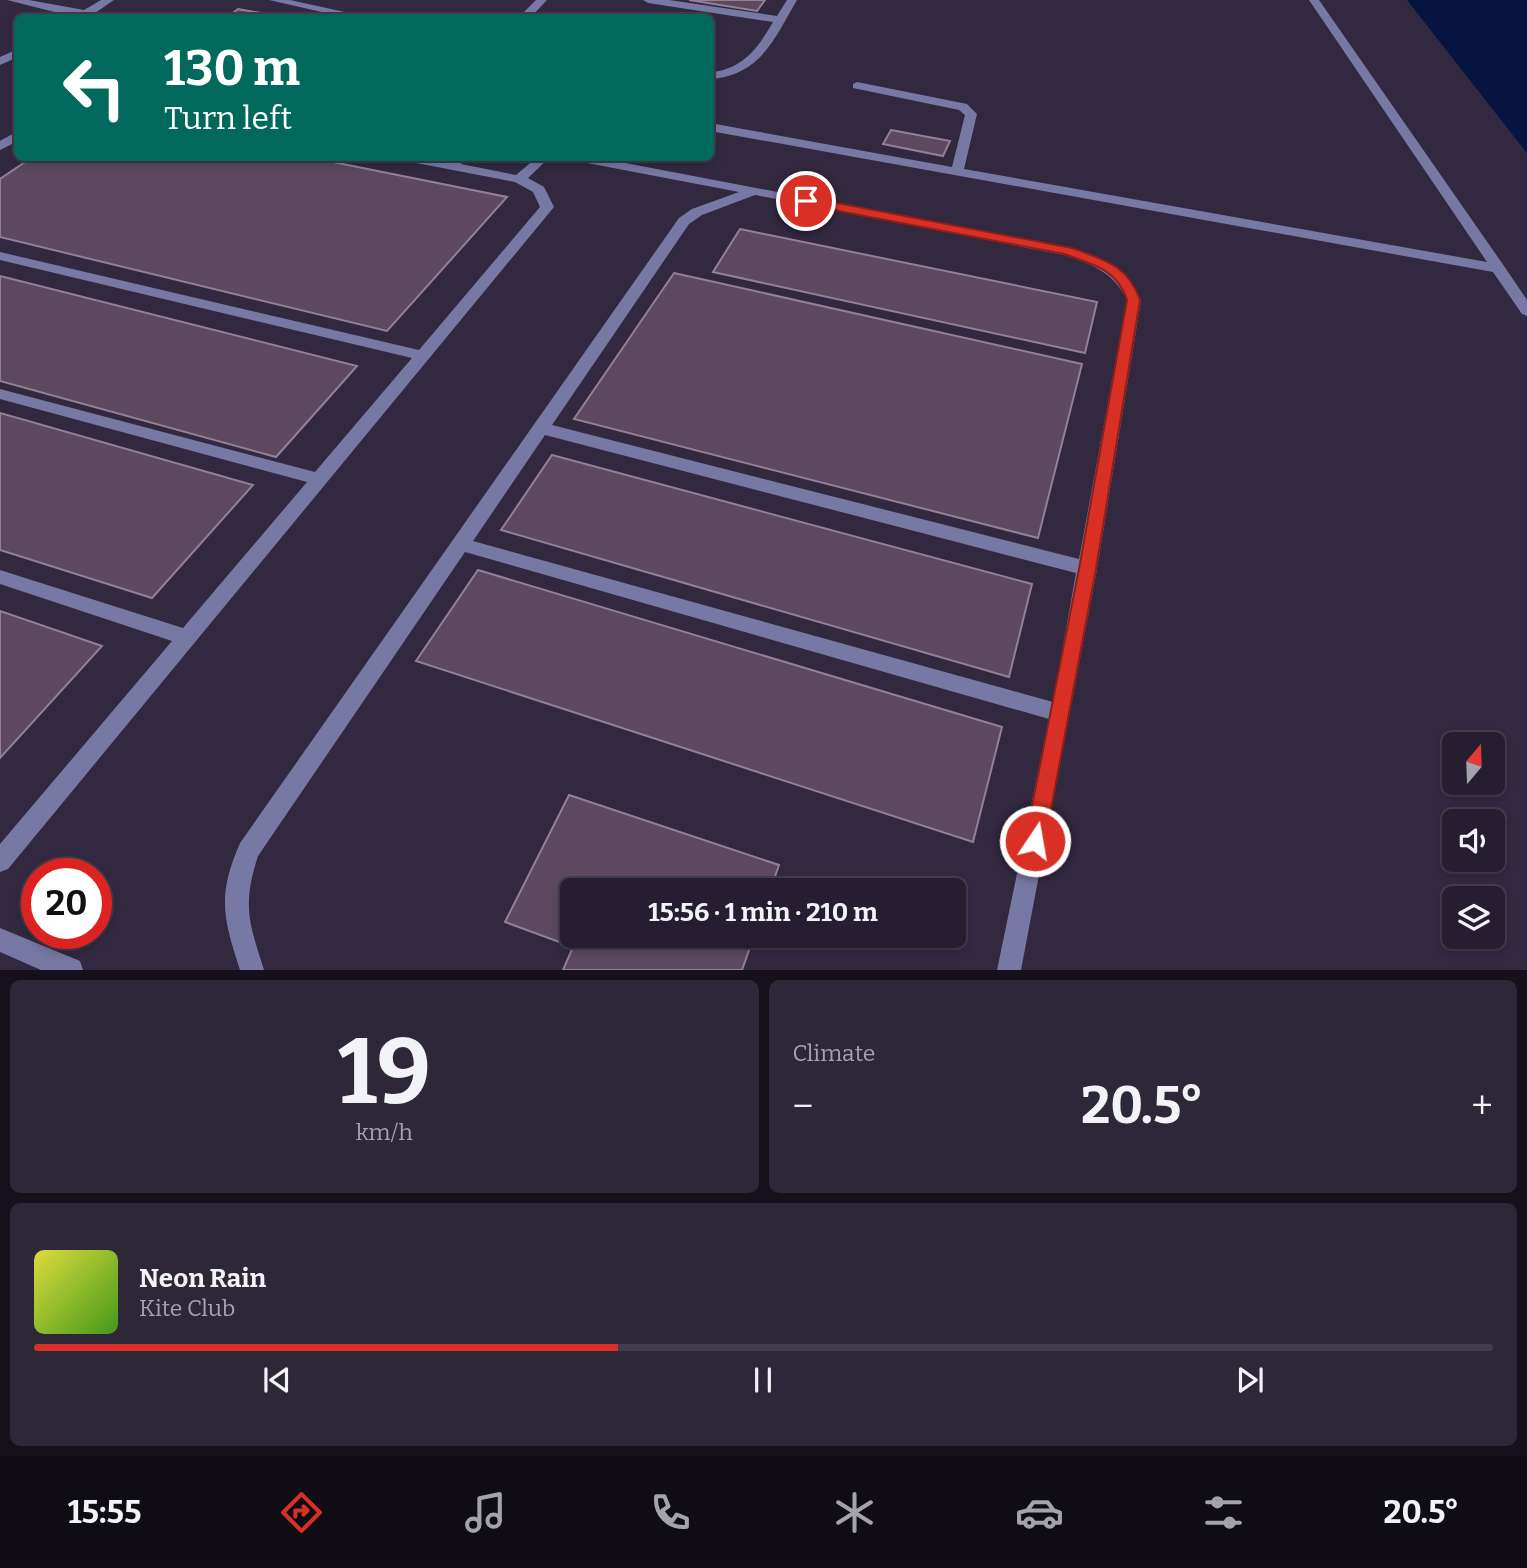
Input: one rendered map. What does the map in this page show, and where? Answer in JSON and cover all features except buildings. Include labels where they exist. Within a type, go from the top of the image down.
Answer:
[{"type":"lane","points":[[12,0],[74,14]]},
{"type":"lane","points":[[86,14],[109,0]]},
{"type":"lane","points":[[274,0],[346,14]]},
{"type":"lane","points":[[527,14],[542,0]]},
{"type":"lane","points":[[648,0],[779,20]]},
{"type":"lane","points":[[714,76],[726,77],[749,66],[792,0]]},
{"type":"lane","points":[[1314,0],[1527,311]]},
{"type":"lane","points":[[857,86],[963,107],[971,114],[957,170]]},
{"type":"lane","points":[[714,128],[1499,269]]},
{"type":"lane","points":[[519,179],[540,161]]},
{"type":"lane","points":[[598,161],[1067,251],[1104,264],[1128,282],[1134,300],[1088,569],[1009,970]]},
{"type":"lane","points":[[0,861],[188,638],[420,355],[547,207],[539,190],[519,179],[456,162]]},
{"type":"lane","points":[[252,970],[233,918],[235,889],[248,851],[684,221],[697,212],[754,191]]},
{"type":"lane","points":[[0,256],[420,355]]},
{"type":"lane","points":[[0,394],[319,479]]},
{"type":"lane","points":[[539,428],[1088,569]]},
{"type":"lane","points":[[460,544],[1061,713]]},
{"type":"lane","points":[[0,577],[188,638]]},
{"type":"lane","points":[[0,940],[71,970]]},
{"type":"water","points":[[1407,0],[1527,0],[1527,153]]},
{"type":"route","points":[[806,201],[1067,251],[1104,264],[1128,282],[1134,300],[1088,569],[1035,841]]}]
